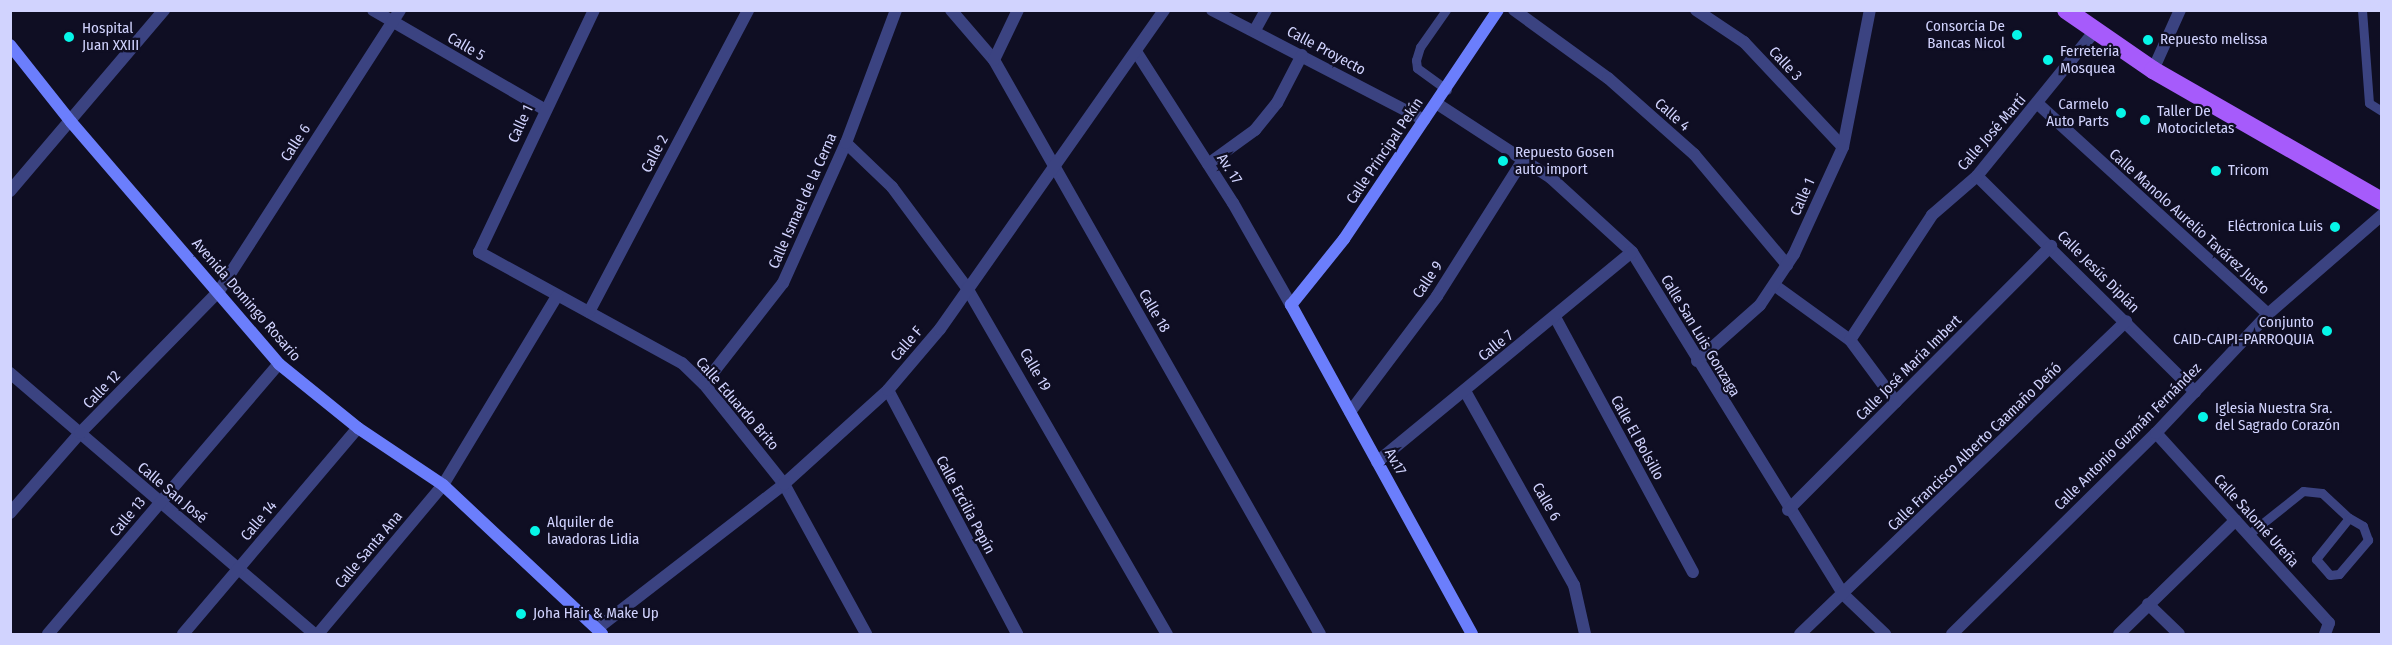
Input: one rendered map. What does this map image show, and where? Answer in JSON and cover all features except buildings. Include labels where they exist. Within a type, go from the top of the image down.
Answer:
[{"type":"main road","name":"Calle Principal Pekín","points":[[1291,305],[1344,239],[1424,120],[1447,90],[1498,10]]},
{"type":"main road","points":[[2066,10],[2094,32],[2153,69],[2382,201]]},
{"type":"main road","name":"Avenida Domingo Rosario","points":[[10,45],[71,122],[219,291],[279,364],[358,428],[443,485],[600,631]]},
{"type":"main road","name":"Av.17","points":[[1291,305],[1472,634]]},
{"type":"street","points":[[10,191],[164,10]]},
{"type":"street","name":"Calle 5","points":[[373,10],[544,109]]},
{"type":"street","name":"Calle 6","points":[[219,291],[399,10]]},
{"type":"street","name":"Calle 1","points":[[479,252],[544,109],[594,10]]},
{"type":"street","name":"Calle 2","points":[[588,312],[748,10]]},
{"type":"street","name":"Calle Ismael de la Cerna","points":[[704,384],[783,283],[846,143],[896,10]]},
{"type":"street","name":"Calle 18","points":[[951,10],[994,60],[1320,634]]},
{"type":"street","points":[[994,60],[1018,10]]},
{"type":"street","name":"Calle F","points":[[600,631],[784,484],[888,390],[940,329],[967,288],[1137,53],[1164,10]]},
{"type":"street","name":"Calle Proyecto","points":[[1212,10],[1255,30],[1424,120]]},
{"type":"street","points":[[1255,30],[1266,10]]},
{"type":"street","name":"Calle 4","points":[[1515,10],[1608,78],[1694,154],[1787,265]]},
{"type":"street","name":"Calle 3","points":[[1696,10],[1744,42],[1843,147]]},
{"type":"street","name":"Calle 1","points":[[1697,360],[1760,305],[1787,265],[1843,147],[1870,10]]},
{"type":"street","points":[[2153,69],[2180,10]]},
{"type":"street","name":"Calle José Martí","points":[[1850,340],[1932,214],[1977,176],[2094,32]]},
{"type":"street","name":"Av. 17","points":[[1137,53],[1208,164],[1291,305]]},
{"type":"street","points":[[1208,164],[1255,130],[1277,103],[1302,55]]},
{"type":"street","name":"Calle San Luis Gonzaga","points":[[1436,103],[1551,178],[1632,252],[1788,510],[1844,595],[1885,634]]},
{"type":"street","name":"Calle Manolo Aurelio Tavárez Justo","points":[[2037,103],[2268,314]]},
{"type":"street","name":"Calle 19","points":[[846,143],[892,187],[967,288],[1167,634]]},
{"type":"street","name":"Calle 9","points":[[1350,412],[1437,296],[1523,160]]},
{"type":"street","name":"Calle Jesús Diplán","points":[[1977,176],[2051,246],[2195,392]]},
{"type":"street","name":"Calle Antonio Guzmán Fernández","points":[[1952,634],[2156,433],[2268,314],[2382,215]]},
{"type":"street","name":"Calle José María Imbert","points":[[1788,510],[2051,246]]},
{"type":"street","name":"Calle Eduardo Brito","points":[[479,252],[682,363],[704,384],[784,484],[866,634]]},
{"type":"street","name":"Calle 7","points":[[1377,462],[1632,252]]},
{"type":"street","points":[[1774,285],[1850,340],[1896,402]]},
{"type":"street","name":"Calle 12","points":[[10,513],[80,433],[219,291]]},
{"type":"street","name":"Calle Santa Ana","points":[[317,634],[443,485],[556,296]]},
{"type":"street","name":"Calle El Bolsillo","points":[[1555,317],[1693,572]]},
{"type":"street","name":"Calle Francisco Alberto Caamaño Deñó","points":[[1800,634],[1844,595],[2126,321]]},
{"type":"street","name":"Calle 13","points":[[48,634],[279,364]]},
{"type":"street","name":"Calle San José","points":[[10,373],[159,504],[317,634]]},
{"type":"street","name":"Calle Ercilia Pepín","points":[[888,390],[1017,634]]},
{"type":"street","name":"Calle 6","points":[[1465,391],[1574,585],[1585,634]]},
{"type":"street","name":"Calle 14","points":[[183,634],[358,428]]},
{"type":"street","name":"Calle Salomé Ureña","points":[[2156,433],[2329,623],[2327,633]]},
{"type":"street","points":[[2119,634],[2236,520]]},
{"type":"street","points":[[2148,604],[2179,634]]},
{"type":"lane","points":[[1446,10],[1420,47],[1416,60],[1417,68],[1447,90]]},
{"type":"lane","points":[[2362,10],[2369,103],[2382,111]]},
{"type":"lane","points":[[2249,534],[2303,490],[2322,493],[2349,519],[2363,526],[2368,540],[2339,574],[2330,575],[2319,564],[2318,552],[2349,519]]},
{"type":"place","name":"Consorcia De Bancas Nicol","points":[[2017,35]]},
{"type":"place","name":"Hospital Juan XXIII","points":[[69,37]]},
{"type":"place","name":"Repuesto melissa","points":[[2148,40]]},
{"type":"place","name":"Ferreteria Mosquea","points":[[2048,60]]},
{"type":"place","name":"Carmelo Auto Parts","points":[[2121,113]]},
{"type":"place","name":"Taller De Motocicletas","points":[[2145,120]]},
{"type":"place","name":"Repuesto Gosen auto import","points":[[1503,161]]},
{"type":"place","name":"Tricom","points":[[2216,171]]},
{"type":"place","name":"Eléctronica Luis","points":[[2335,227]]},
{"type":"place","name":"Conjunto CAID-CAIPI-PARROQUIA","points":[[2327,331]]},
{"type":"place","name":"Iglesia Nuestra Sra. del Sagrado Corazón","points":[[2203,417]]},
{"type":"place","name":"Alquiler de lavadoras Lidia","points":[[535,531]]},
{"type":"place","name":"Joha Hair & Make Up","points":[[521,614]]}]
